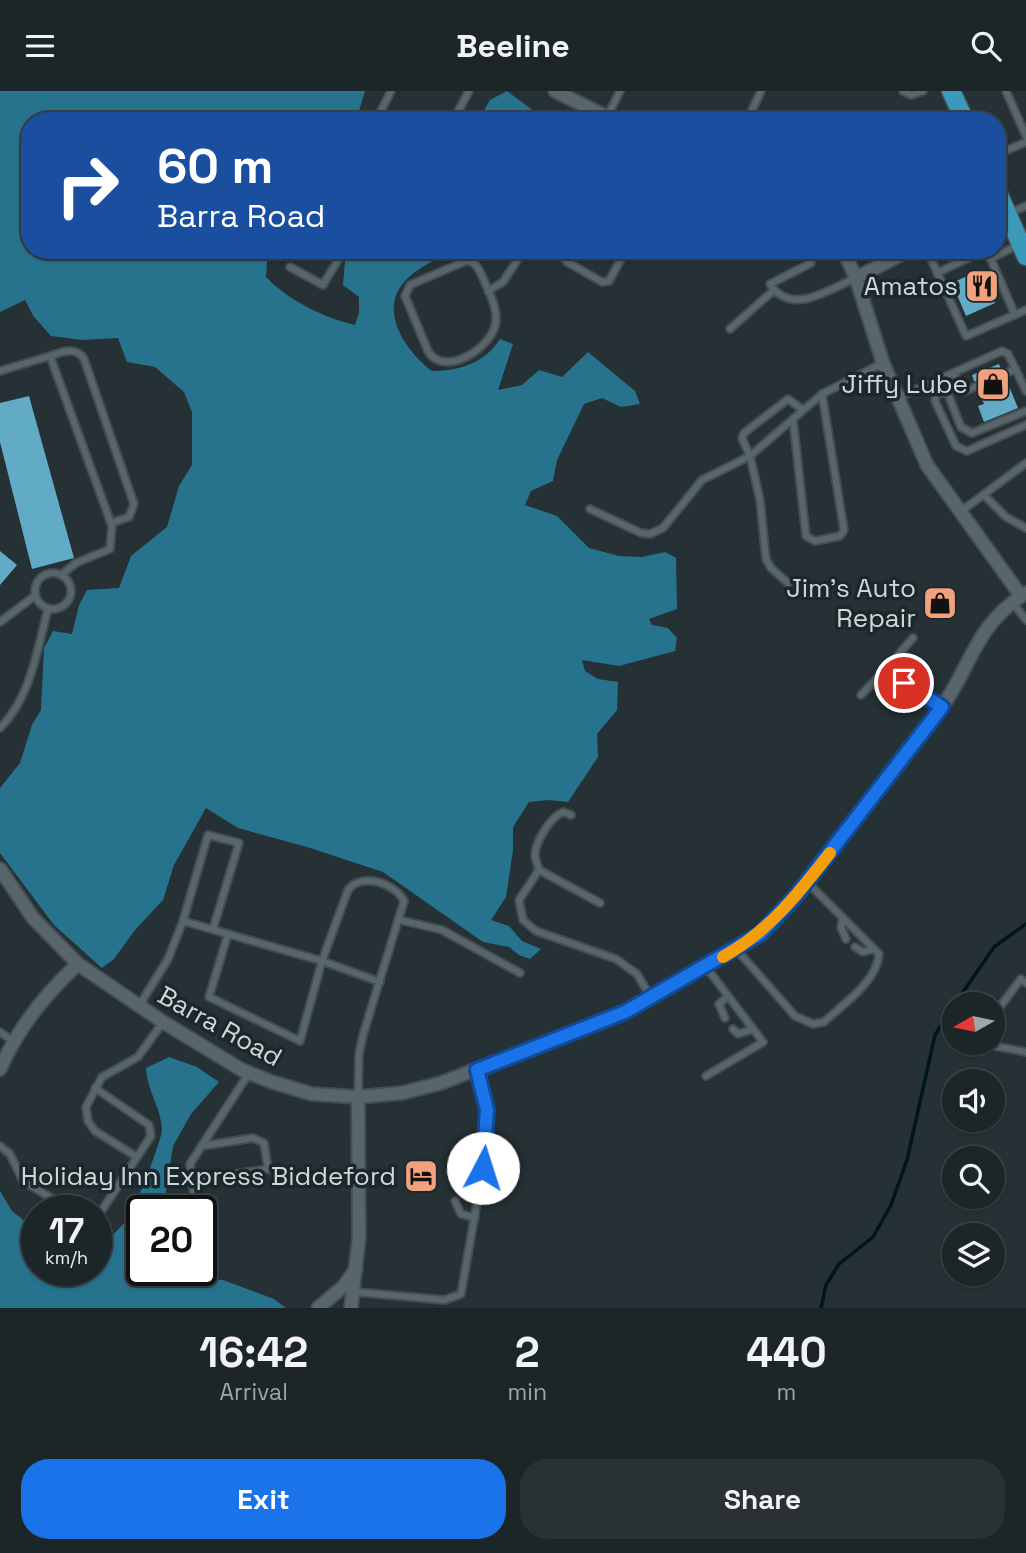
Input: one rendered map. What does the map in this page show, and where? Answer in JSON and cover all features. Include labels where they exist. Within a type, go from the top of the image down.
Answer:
[{"type":"main road","points":[[951,91],[961,112]]},
{"type":"main road","points":[[1006,215],[1023,250]]},
{"type":"street","points":[[555,91],[586,112]]},
{"type":"street","points":[[847,259],[856,278],[883,363],[927,465],[1020,597]]},
{"type":"street","points":[[856,278],[891,259]]},
{"type":"street","name":"Barra Road","points":[[0,869],[33,918],[78,964],[163,1022],[249,1073],[312,1094],[358,1097],[415,1091],[589,1028],[706,967],[771,923],[807,882],[942,707],[957,684],[979,638],[1020,597]]},
{"type":"street","points":[[0,1069],[13,1041],[48,993],[78,964]]},
{"type":"street","points":[[351,1308],[355,1292],[359,1237],[358,1097]]},
{"type":"street","points":[[318,1308],[344,1286],[356,1269]]},
{"type":"lane","points":[[382,111],[391,91]]},
{"type":"lane","points":[[458,112],[469,91]]},
{"type":"lane","points":[[613,112],[620,91]]},
{"type":"lane","points":[[751,112],[761,91]]},
{"type":"lane","points":[[903,91],[911,95],[923,91]]},
{"type":"lane","points":[[1006,91],[1026,136]]},
{"type":"lane","points":[[1006,151],[1026,142]]},
{"type":"lane","points":[[1006,205],[1026,206]]},
{"type":"lane","points":[[290,267],[323,285],[339,259]]},
{"type":"lane","points":[[488,291],[503,282],[518,259]]},
{"type":"lane","points":[[565,259],[602,282],[609,281],[621,259]]},
{"type":"lane","points":[[931,259],[966,336],[1026,310]]},
{"type":"lane","points":[[937,273],[967,259]]},
{"type":"lane","points":[[990,259],[1015,315]]},
{"type":"lane","points":[[468,260],[477,266],[488,291],[495,306],[496,320],[490,339],[478,351],[451,363],[432,358],[405,296],[410,285],[468,260]]},
{"type":"lane","points":[[811,263],[770,284],[781,297],[799,301],[856,278]]},
{"type":"lane","points":[[730,329],[774,290]]},
{"type":"lane","points":[[0,371],[67,351],[78,353],[84,359],[134,504],[129,517],[111,523]]},
{"type":"lane","points":[[897,398],[1002,351],[1008,354],[1025,386]]},
{"type":"lane","points":[[50,356],[111,523],[110,549],[76,563],[61,575]]},
{"type":"lane","points":[[590,509],[641,533],[650,534],[663,528],[702,480],[750,456],[822,394],[883,363]]},
{"type":"lane","points":[[1004,375],[1016,369]]},
{"type":"lane","points":[[954,373],[963,392],[976,386]]},
{"type":"lane","points":[[933,382],[937,393],[935,401],[956,446],[967,451],[1026,425]]},
{"type":"lane","points":[[937,393],[948,394],[961,427],[972,433],[1026,411]]},
{"type":"lane","points":[[793,419],[806,536],[815,541],[840,536],[844,530],[822,394]]},
{"type":"lane","points":[[788,583],[765,559],[761,500],[750,456],[742,438],[744,433],[788,398],[803,409]]},
{"type":"lane","points":[[960,513],[1026,463]]},
{"type":"lane","points":[[984,495],[1006,517],[1026,528]]},
{"type":"lane","points":[[53,573],[61,575],[70,587],[69,598],[61,607],[48,609],[39,602],[36,586],[42,577],[53,573]]},
{"type":"lane","points":[[0,622],[36,595]]},
{"type":"lane","points":[[1020,597],[1026,620]]},
{"type":"lane","points":[[0,728],[15,714],[25,694],[48,609]]},
{"type":"lane","points":[[861,695],[913,638]]},
{"type":"lane","points":[[885,670],[942,707]]},
{"type":"lane","points":[[571,815],[563,812],[556,815],[538,843],[535,855],[539,870],[600,903]]},
{"type":"lane","points":[[139,1006],[168,959],[183,921],[208,835],[239,843],[213,929]]},
{"type":"lane","points":[[539,870],[519,900],[523,919],[536,931],[617,959],[637,974],[651,998]]},
{"type":"lane","points":[[228,934],[209,997],[300,1041],[323,961],[345,898],[355,882],[361,879],[398,891],[404,901],[359,1054],[358,1097]]},
{"type":"lane","points":[[736,949],[795,1016],[813,1024],[824,1022],[872,977],[878,967],[879,954],[807,882]]},
{"type":"lane","points":[[843,918],[841,927],[846,939]]},
{"type":"lane","points":[[400,920],[442,930],[520,973]]},
{"type":"lane","points":[[183,921],[323,961],[380,982]]},
{"type":"lane","points":[[855,947],[863,952],[874,949]]},
{"type":"lane","points":[[706,967],[763,1042],[706,1076]]},
{"type":"lane","points":[[1005,1000],[1021,979],[1026,983]]},
{"type":"lane","points":[[725,1018],[719,1004],[728,996]]},
{"type":"lane","points":[[137,1157],[95,1131],[90,1125],[86,1107],[105,1073],[138,1057],[163,1022]]},
{"type":"lane","points":[[733,1029],[738,1034],[753,1029]]},
{"type":"lane","points":[[0,1032],[13,1041]]},
{"type":"lane","points":[[1005,1048],[1026,1052]]},
{"type":"lane","points":[[355,1292],[445,1300],[456,1298],[463,1288],[483,1168],[487,1110],[477,1070]]},
{"type":"lane","points":[[194,1195],[190,1164],[249,1073]]},
{"type":"lane","points":[[95,1088],[151,1128],[151,1136],[112,1195]]},
{"type":"lane","points":[[192,1181],[268,1169],[264,1143],[253,1138],[202,1146]]},
{"type":"lane","points":[[0,1146],[10,1154],[23,1181],[46,1195]]},
{"type":"lane","points":[[458,1182],[460,1174],[467,1168],[483,1168]]},
{"type":"lane","points":[[455,1201],[461,1214],[475,1218]]},
{"type":"shaded area","points":[[0,91],[365,91],[359,112],[21,112],[21,259],[269,259],[266,277],[285,293],[331,318],[355,325],[359,313],[359,297],[343,285],[345,261],[436,259],[404,282],[394,306],[395,318],[405,342],[432,371],[471,364],[487,354],[500,339],[513,344],[498,390],[522,385],[539,370],[562,377],[588,352],[635,391],[640,404],[621,407],[602,398],[584,404],[557,460],[553,481],[531,491],[525,505],[557,516],[589,548],[619,556],[642,557],[665,552],[676,558],[677,609],[649,619],[652,625],[668,628],[677,638],[675,651],[619,666],[582,660],[585,671],[598,679],[618,682],[617,710],[597,734],[598,757],[568,802],[529,802],[513,827],[513,850],[506,897],[491,920],[509,926],[522,941],[541,949],[530,959],[509,947],[483,942],[383,872],[238,828],[206,808],[174,865],[163,900],[135,930],[114,959],[102,968],[54,925],[0,853],[0,788],[20,763],[32,725],[41,710],[44,648],[53,631],[72,634],[79,605],[87,590],[119,588],[131,556],[167,527],[179,486],[192,465],[192,412],[184,392],[155,367],[127,362],[118,338],[82,340],[51,336],[34,317],[25,300],[0,312]]},
{"type":"shaded area","points":[[507,91],[535,112],[483,112],[490,100]]},
{"type":"shaded area","points":[[169,1057],[197,1067],[219,1082],[191,1114],[173,1146],[165,1195],[139,1195],[162,1130],[146,1068]]},
{"type":"shaded area","points":[[0,1191],[12,1211],[21,1218],[21,1286],[112,1286],[112,1235],[126,1221],[126,1286],[217,1286],[217,1280],[223,1280],[274,1299],[286,1308],[0,1308]]},
{"type":"building","points":[[980,270],[995,303],[966,316],[952,283]]},
{"type":"building","points":[[999,364],[999,376],[1006,379],[1018,408],[984,422],[978,406],[984,404],[979,391],[982,384],[974,381],[972,375]]},
{"type":"building","points":[[29,396],[74,558],[32,569],[0,442],[0,403]]},
{"type":"building","points":[[0,551],[17,565],[0,585]]},
{"type":"waterway","points":[[963,992],[994,947],[1026,924]]},
{"type":"waterway","points":[[821,1308],[826,1285],[839,1264],[873,1237],[891,1205],[907,1160],[935,1035],[942,1024]]},
{"type":"slow traffic","points":[[723,957],[760,934],[795,897],[830,853]]},
{"type":"place","name":"Amatos","points":[[982,286]]},
{"type":"place","name":"Jiffy Lube","points":[[993,384]]},
{"type":"place","name":"Jim's Auto Repair","points":[[940,603]]},
{"type":"place","name":"Holiday Inn Express Biddeford","points":[[421,1176]]},
{"type":"route","points":[[483,1168],[488,1117],[477,1070],[625,1012],[760,934],[795,897],[942,707],[904,683]]}]
